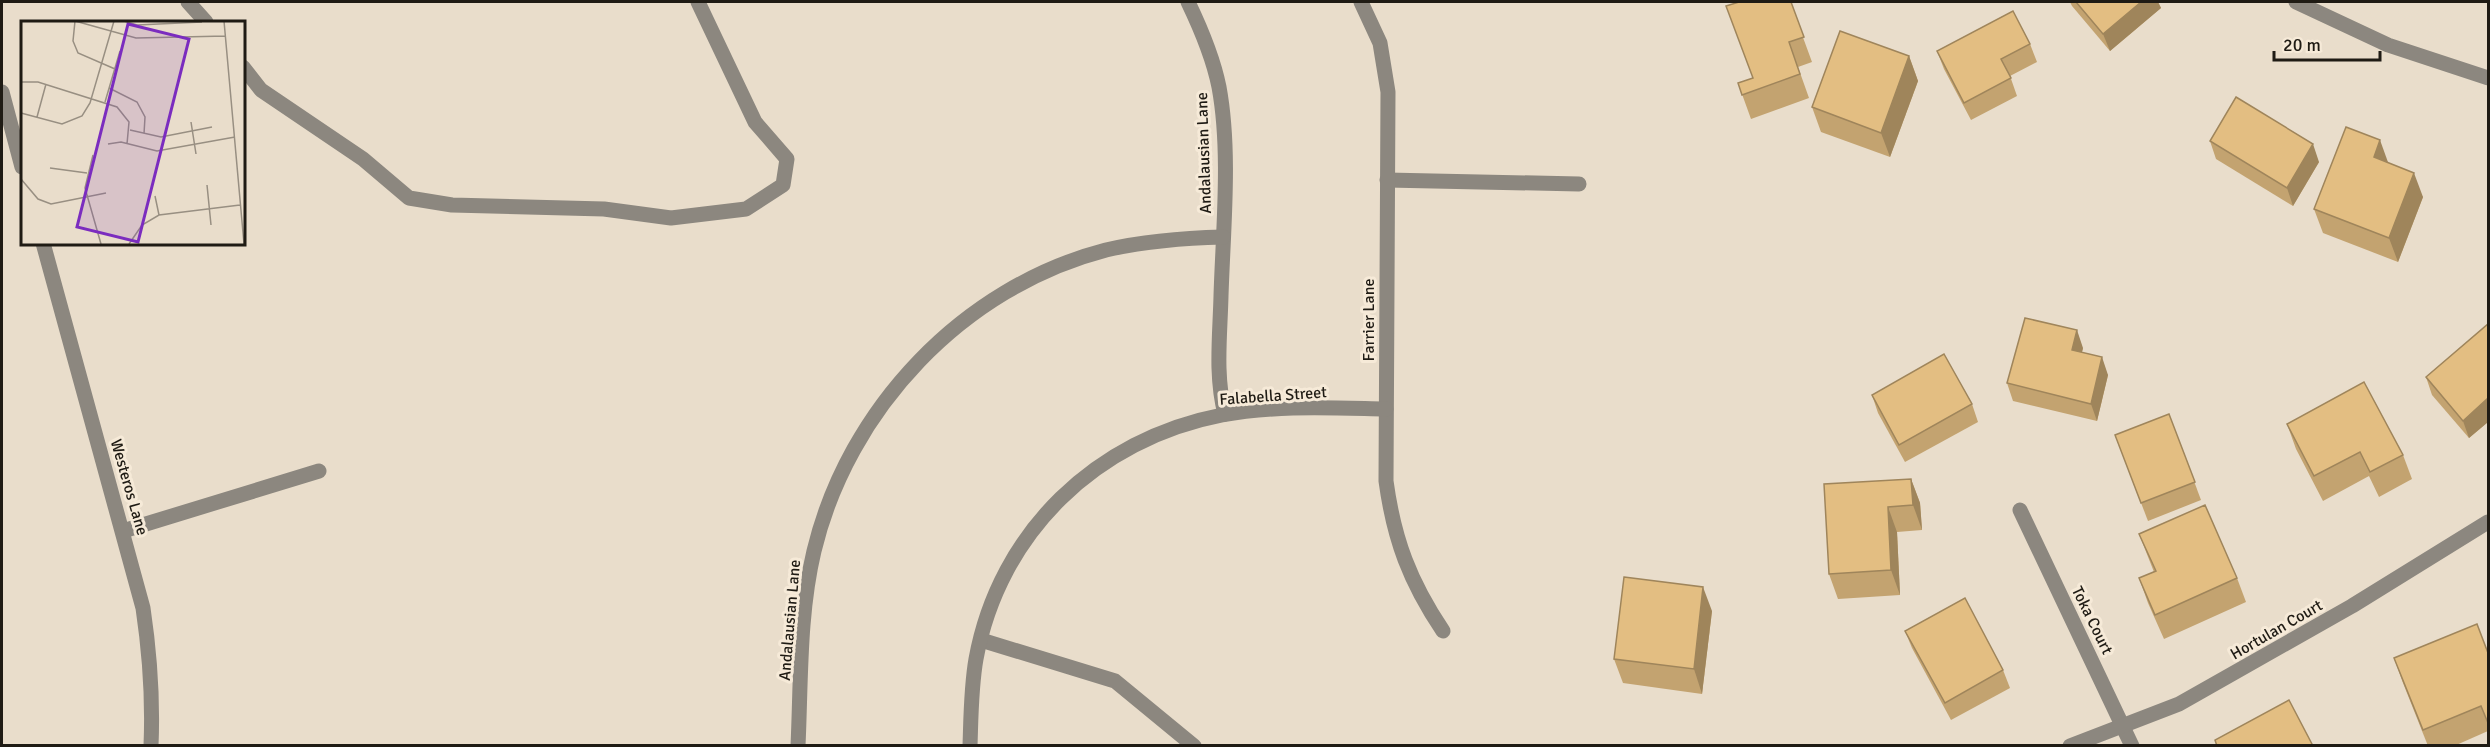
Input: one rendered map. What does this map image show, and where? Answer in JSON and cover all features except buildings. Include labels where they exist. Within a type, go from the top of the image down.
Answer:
[{"type":"street","points":[[188,2],[205,21]]},
{"type":"street","points":[[244,69],[261,90],[363,159],[409,198],[452,205],[604,209],[671,218],[746,209],[783,185],[788,159],[755,122],[698,2]]},
{"type":"street","name":"Andalausian Lane","points":[[1188,2],[1207,42],[1219,87],[1224,154],[1218,368],[1225,414]]},
{"type":"street","name":"Farrier Lane","points":[[1361,2],[1380,43],[1388,92],[1386,481],[1395,534],[1410,575],[1425,604],[1443,631]]},
{"type":"street","points":[[2296,2],[2388,45],[2488,78]]},
{"type":"street","points":[[2,92],[21,163]]},
{"type":"street","points":[[1387,180],[1579,184]]},
{"type":"street","name":"Andalausian Lane","points":[[798,746],[806,591],[825,513],[858,441],[880,407],[905,376],[932,347],[963,321],[1022,284],[1067,263],[1144,242],[1223,237]]},
{"type":"street","name":"Westeros Lane","points":[[44,244],[143,608],[150,654],[153,700],[151,746]]},
{"type":"street","name":"Falabella Street","points":[[970,746],[975,670],[981,640],[996,594],[1010,564],[1028,536],[1074,485],[1129,447],[1192,422],[1225,414],[1295,409],[1386,409]]},
{"type":"street","points":[[123,531],[320,471]]},
{"type":"street","name":"Toka Court","points":[[2020,510],[2132,746]]},
{"type":"street","name":"Hortulan Court","points":[[2070,746],[2179,704],[2352,606],[2488,522]]},
{"type":"street","points":[[981,640],[1115,681],[1194,746]]}]
